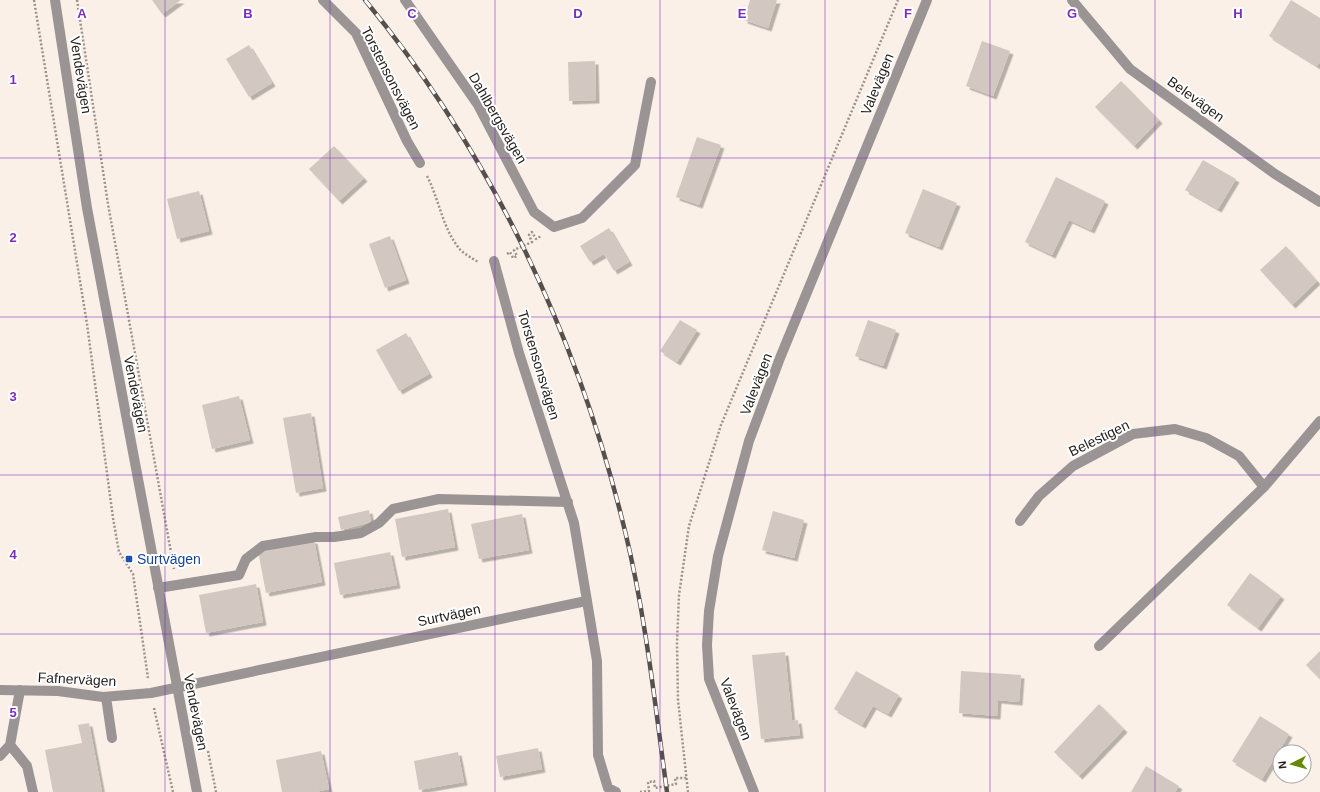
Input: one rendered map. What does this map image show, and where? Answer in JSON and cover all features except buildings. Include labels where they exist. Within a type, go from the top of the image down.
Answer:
[{"type":"street","name":"Vendevägen","points":[[55,0],[88,208],[176,687],[197,792]]},
{"type":"street","name":"Torstensonsvägen","points":[[323,0],[356,33],[407,141],[420,163]]},
{"type":"street","name":"Dahlbergsvägen","points":[[405,0],[478,105],[534,212],[554,227]]},
{"type":"street","name":"Valevägen","points":[[754,792],[709,679],[707,645],[709,611],[718,556],[749,441],[927,0]]},
{"type":"street","name":"Belevägen","points":[[1072,0],[1130,69],[1275,174],[1320,202]]},
{"type":"street","points":[[554,227],[582,218],[634,165],[651,82]]},
{"type":"street","name":"Torstensonsvägen","points":[[494,261],[519,353],[574,523],[597,660],[598,755],[608,788],[616,792]]},
{"type":"street","points":[[1099,646],[1264,487],[1320,421]]},
{"type":"street","name":"Belestigen","points":[[1020,521],[1039,496],[1073,466],[1133,434],[1175,429],[1206,438],[1239,456],[1264,487]]},
{"type":"street","points":[[158,588],[239,575],[246,559],[263,546],[316,536],[334,537],[361,533],[379,523],[393,509],[439,499],[568,502]]},
{"type":"street","name":"Surtvägen","points":[[176,687],[586,601]]},
{"type":"street","name":"Fafnervägen","points":[[0,690],[58,691],[106,697],[151,693],[176,687]]},
{"type":"street","points":[[0,756],[10,745],[20,690]]},
{"type":"street","points":[[106,697],[112,738]]},
{"type":"street","points":[[10,745],[27,766],[33,792]]},
{"type":"path","points":[[34,0],[87,324],[113,518],[119,552],[133,574],[151,693],[173,792]]},
{"type":"path","points":[[77,0],[108,204],[176,586]]},
{"type":"path","points":[[420,163],[434,189],[441,215],[459,248],[478,262],[494,261],[510,252],[513,258],[517,256],[514,250],[532,242],[529,235],[532,232],[536,239],[554,227]]},
{"type":"path","points":[[684,747],[689,792]]},
{"type":"path","points":[[207,749],[216,792]]},
{"type":"path","points":[[640,792],[649,791],[648,782],[654,781],[655,788],[676,784],[675,778],[687,777]]},
{"type":"railway","points":[[365,0],[411,59],[453,121],[491,185],[525,251],[556,319],[582,388],[606,459],[625,531],[639,596],[667,792]]},
{"type":"place","name":"Surtvägen","points":[[129,559]]}]
